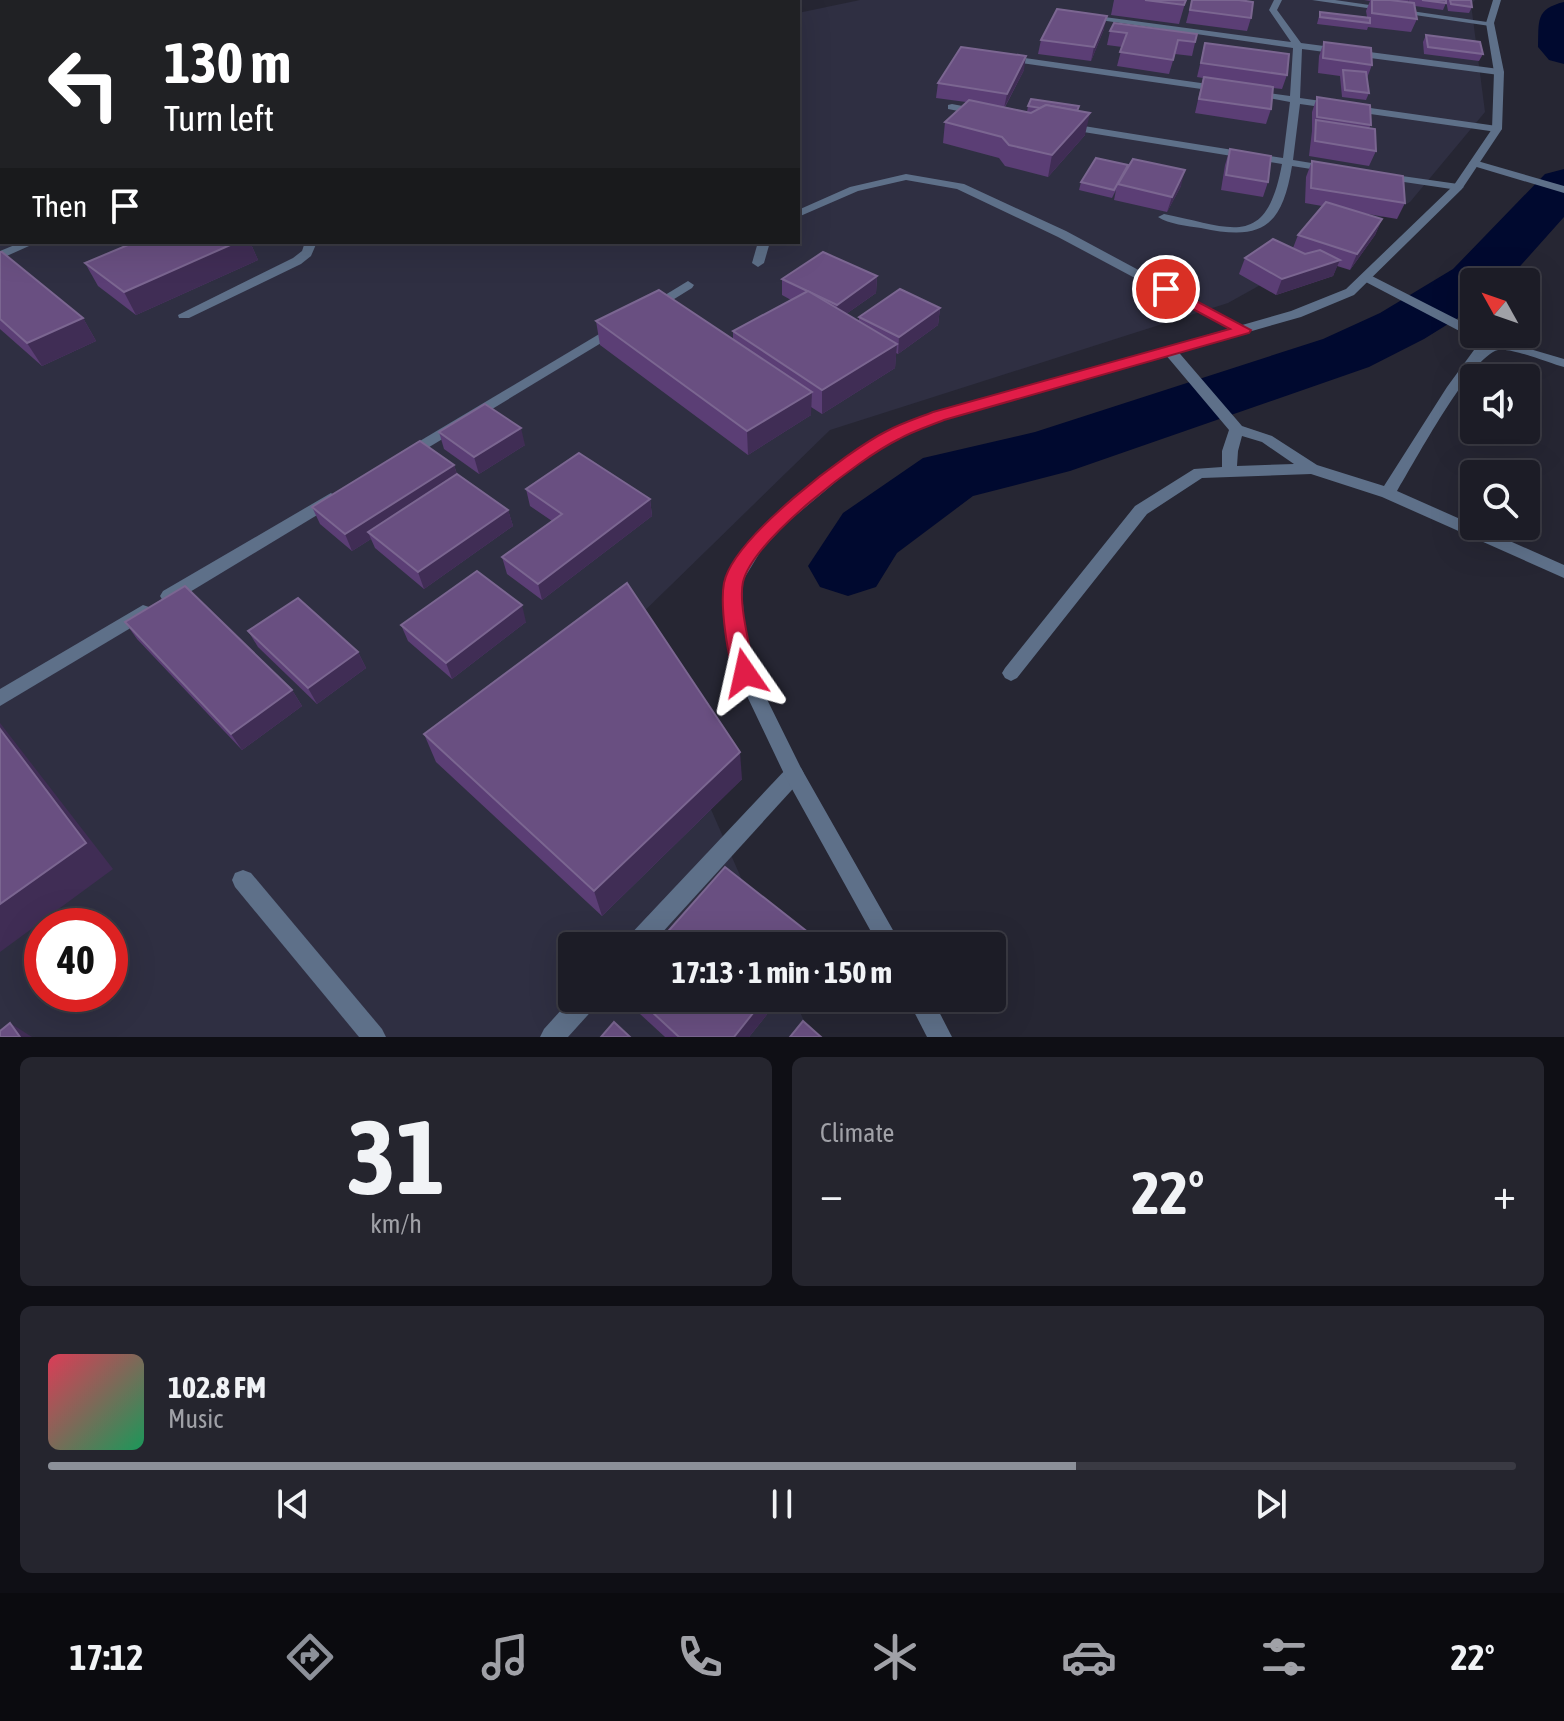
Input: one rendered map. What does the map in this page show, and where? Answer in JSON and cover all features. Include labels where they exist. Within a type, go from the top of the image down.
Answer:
[{"type":"street","points":[[1164,217],[1241,231],[1268,221],[1289,163],[1298,46],[1275,17],[1273,10],[1278,0]]},
{"type":"street","points":[[1316,0],[1490,23]]},
{"type":"street","points":[[883,932],[794,774],[745,673],[735,624],[734,582],[756,545],[783,517],[851,461],[893,435],[939,416],[1296,314],[1350,292],[1458,187],[1497,129],[1499,72],[1490,23],[1494,0]]},
{"type":"street","points":[[1097,19],[1499,72]]},
{"type":"street","points":[[1000,58],[1233,91]]},
{"type":"street","points":[[1248,93],[1497,129]]},
{"type":"street","points":[[952,107],[998,115]]},
{"type":"street","points":[[1059,125],[1335,169]]},
{"type":"street","points":[[1474,163],[1564,190]]},
{"type":"street","points":[[1366,174],[1458,187]]},
{"type":"street","points":[[800,213],[854,189],[906,177],[960,186],[1062,234],[1243,330]]},
{"type":"street","points":[[0,255],[27,244]]},
{"type":"street","points":[[184,315],[297,261],[307,253],[310,244]]},
{"type":"street","points":[[758,263],[763,244]]},
{"type":"street","points":[[1366,277],[1460,326]]},
{"type":"street","points":[[391,463],[688,285]]},
{"type":"street","points":[[1388,493],[1452,390],[1479,353],[1491,348]]},
{"type":"street","points":[[1515,348],[1564,363]]},
{"type":"street","points":[[1170,351],[1237,429],[1267,439],[1312,469],[1388,493],[1564,572]]},
{"type":"street","points":[[1229,471],[1230,451],[1237,429]]},
{"type":"street","points":[[1011,673],[1141,510],[1199,473],[1312,469]]},
{"type":"street","points":[[0,698],[351,487]]},
{"type":"street","points":[[648,932],[794,774]]},
{"type":"street","points":[[243,880],[374,1037]]},
{"type":"street","points":[[552,1037],[575,1012]]},
{"type":"street","points":[[927,1012],[940,1037]]},
{"type":"shaded area","points":[[860,0],[1475,0],[1471,4],[1485,112],[1410,202],[1228,303],[830,430],[630,625],[765,932],[558,932],[558,1012],[800,1012],[811,1037],[0,1037],[0,244],[800,244],[800,13]]},
{"type":"building","points":[[1145,0],[1186,0],[1184,5]]},
{"type":"building","points":[[1192,0],[1253,2],[1251,18],[1190,10]]},
{"type":"building","points":[[1372,0],[1414,3],[1417,19],[1372,13]]},
{"type":"building","points":[[1450,0],[1471,0],[1472,7],[1451,4]]},
{"type":"building","points":[[1057,9],[1107,16],[1094,47],[1041,40]]},
{"type":"building","points":[[1320,12],[1370,18],[1370,23],[1320,17]]},
{"type":"building","points":[[1114,23],[1197,34],[1195,42],[1178,40],[1173,60],[1120,52],[1127,33],[1110,31]]},
{"type":"building","points":[[1426,35],[1480,42],[1483,54],[1428,47]]},
{"type":"building","points":[[1324,42],[1371,48],[1372,65],[1323,58]]},
{"type":"building","points":[[1205,43],[1289,54],[1287,75],[1201,63]]},
{"type":"building","points":[[961,47],[1026,56],[1007,94],[938,83]]},
{"type":"building","points":[[1343,70],[1366,72],[1369,93],[1345,90]]},
{"type":"building","points":[[1204,77],[1273,87],[1271,109],[1199,99]]},
{"type":"building","points":[[1317,97],[1370,105],[1371,125],[1317,117]]},
{"type":"building","points":[[1031,99],[1079,106],[1077,111],[1046,105],[1040,108],[1028,106]]},
{"type":"building","points":[[969,100],[1031,113],[1046,105],[1090,113],[1052,155],[1009,145],[1002,137],[945,122]]},
{"type":"building","points":[[1316,120],[1375,129],[1376,151],[1315,141]]},
{"type":"building","points":[[1230,149],[1271,156],[1268,182],[1226,175]]},
{"type":"building","points":[[1096,158],[1128,165],[1114,190],[1081,182]]},
{"type":"building","points":[[1133,159],[1185,170],[1172,197],[1118,184]]},
{"type":"building","points":[[1312,161],[1403,176],[1405,203],[1311,188]]},
{"type":"building","points":[[1326,202],[1382,219],[1357,254],[1298,235]]},
{"type":"building","points":[[1273,239],[1305,254],[1320,250],[1340,260],[1282,279],[1245,258]]},
{"type":"building","points":[[130,244],[232,244],[124,292],[85,263]]},
{"type":"building","points":[[0,252],[83,318],[27,343],[0,319]]},
{"type":"building","points":[[823,252],[877,276],[837,305],[782,279]]},
{"type":"building","points":[[900,289],[940,308],[899,337],[859,317]]},
{"type":"building","points":[[659,290],[812,392],[747,431],[596,321]]},
{"type":"building","points":[[808,291],[897,344],[822,390],[733,331]]},
{"type":"building","points":[[485,404],[521,428],[474,457],[439,432]]},
{"type":"building","points":[[420,441],[454,465],[345,534],[312,507]]},
{"type":"building","points":[[579,453],[650,499],[538,584],[502,557],[562,514],[526,489]]},
{"type":"building","points":[[457,474],[508,510],[418,572],[368,532]]},
{"type":"building","points":[[477,571],[522,605],[446,663],[401,625]]},
{"type":"building","points":[[627,583],[740,752],[594,891],[424,734]]},
{"type":"building","points":[[185,586],[292,690],[231,734],[125,622]]},
{"type":"building","points":[[298,598],[358,652],[308,688],[248,631]]},
{"type":"building","points":[[0,729],[86,843],[0,904]]},
{"type":"building","points":[[725,867],[808,932],[667,932]]},
{"type":"building","points":[[652,1012],[754,1012],[734,1037],[679,1037]]},
{"type":"building","points":[[803,1021],[821,1037],[790,1037]]},
{"type":"building","points":[[614,1022],[630,1037],[601,1037]]},
{"type":"building","points":[[10,1023],[20,1037],[0,1037],[0,1031]]},
{"type":"waterway","points":[[1564,14],[1559,18],[1559,47],[1564,51]]},
{"type":"waterway","points":[[848,566],[870,533],[949,476],[1045,454],[1346,353],[1402,326],[1474,282],[1564,185]]},
{"type":"route","points":[[745,673],[735,624],[734,582],[756,545],[783,517],[851,461],[893,435],[939,416],[1243,330],[1166,289]]}]
